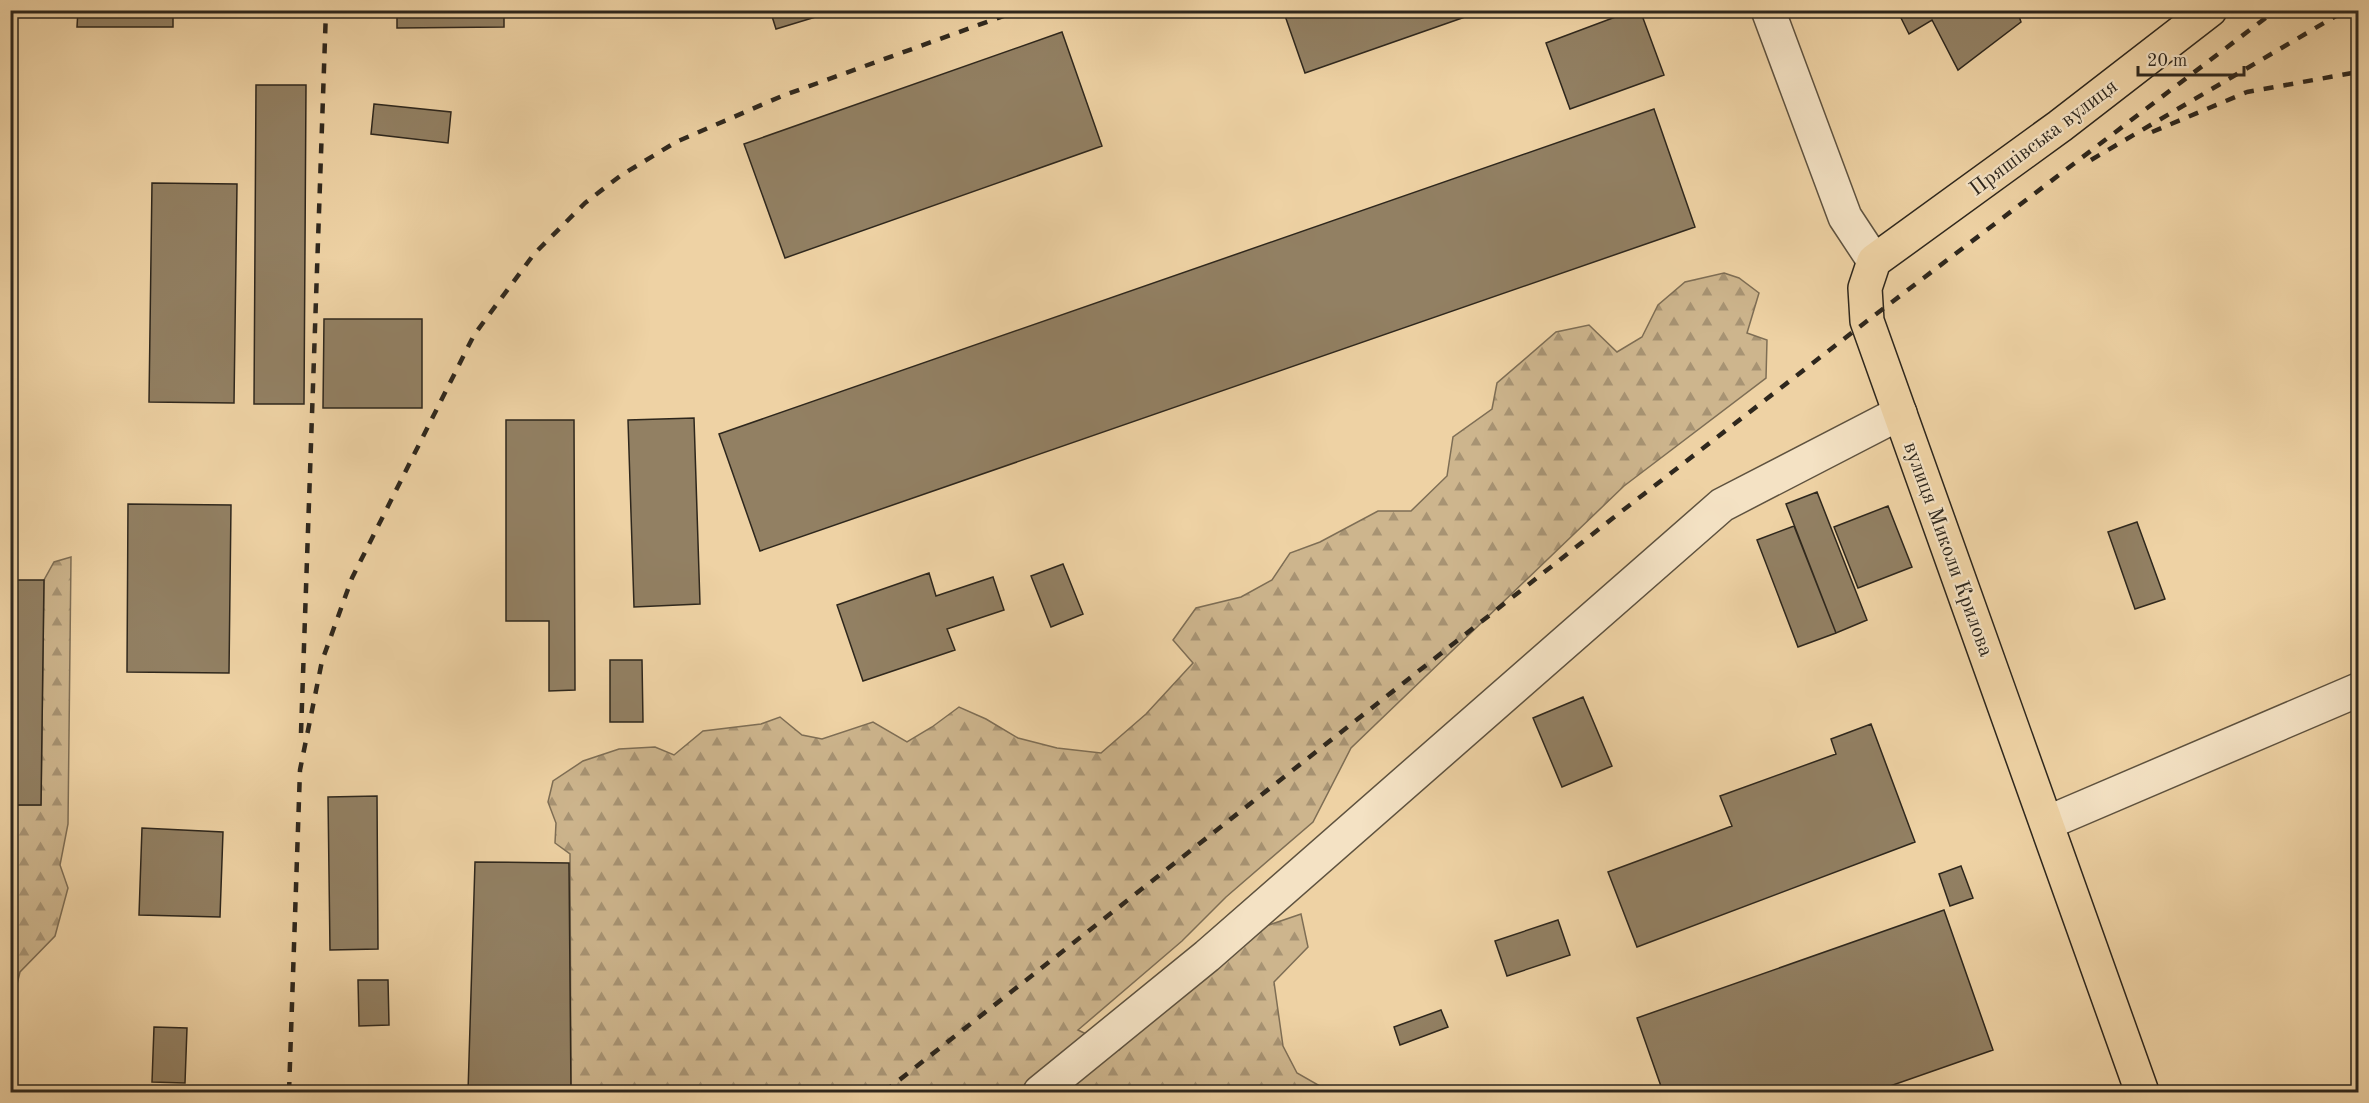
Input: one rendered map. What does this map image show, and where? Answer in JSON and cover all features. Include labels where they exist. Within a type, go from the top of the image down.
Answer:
[{"type":"main road","name":"Пряшівська вулиця","points":[[1875,261],[2060,126],[2210,10]]},
{"type":"main road","name":"вулиця Миколи Крилова","points":[[1875,261],[1865,288],[1867,321],[2142,1092]]},
{"type":"street","points":[[1768,10],[1845,217],[1875,261]]},
{"type":"street","points":[[1040,1092],[1207,956],[1722,505],[1900,413]]},
{"type":"street","points":[[2047,823],[2358,690]]},
{"type":"green space","points":[[1724,273],[1739,278],[1759,293],[1747,333],[1767,340],[1766,378],[1624,486],[1351,748],[1313,822],[1226,897],[1182,941],[1078,1030],[1119,1050],[1156,1014],[1217,968],[1266,926],[1301,914],[1308,947],[1274,982],[1283,1046],[1297,1073],[1328,1092],[571,1092],[570,854],[555,843],[556,823],[548,802],[553,781],[583,761],[619,749],[655,747],[674,755],[703,731],[761,724],[780,717],[802,735],[822,739],[873,722],[907,742],[959,707],[986,719],[1018,738],[1057,748],[1101,753],[1146,714],[1193,663],[1173,640],[1196,608],[1241,597],[1272,580],[1290,553],[1320,542],[1378,511],[1411,511],[1447,476],[1453,437],[1492,409],[1497,383],[1556,332],[1589,325],[1617,352],[1642,337],[1658,305],[1685,282]]},
{"type":"green space","points":[[71,557],[68,824],[60,865],[68,888],[55,936],[20,972],[11,1008],[11,805],[41,805],[44,580],[54,562]]},
{"type":"building","points":[[78,10],[173,10],[173,27],[77,27]]},
{"type":"building","points":[[397,10],[504,10],[504,27],[397,28]]},
{"type":"building","points":[[770,10],[818,10],[819,16],[776,29]]},
{"type":"building","points":[[1283,10],[1485,10],[1305,73]]},
{"type":"building","points":[[1634,10],[1640,10],[1664,75],[1570,109],[1546,43]]},
{"type":"building","points":[[1897,10],[2017,10],[2021,22],[1958,70],[1932,20],[1909,34]]},
{"type":"building","points":[[1062,32],[1102,146],[785,258],[744,144]]},
{"type":"building","points":[[256,85],[306,85],[304,404],[254,404]]},
{"type":"building","points":[[374,104],[451,112],[448,143],[371,134]]},
{"type":"building","points":[[1654,109],[1695,227],[760,551],[719,434]]},
{"type":"building","points":[[152,183],[237,184],[234,403],[149,402]]},
{"type":"building","points":[[324,319],[422,319],[422,408],[323,408]]},
{"type":"building","points":[[694,418],[700,604],[634,607],[628,420]]},
{"type":"building","points":[[506,420],[574,420],[575,690],[549,691],[549,621],[506,621]]},
{"type":"building","points":[[1817,492],[1867,620],[1836,633],[1786,504]]},
{"type":"building","points":[[128,504],[231,505],[229,673],[127,672]]},
{"type":"building","points":[[1888,506],[1912,567],[1858,588],[1834,527]]},
{"type":"building","points":[[2137,522],[2165,599],[2135,609],[2108,532]]},
{"type":"building","points":[[1794,526],[1836,633],[1798,647],[1757,540]]},
{"type":"building","points":[[1063,564],[1083,614],[1051,627],[1031,576]]},
{"type":"building","points":[[929,573],[936,596],[993,577],[1004,610],[947,629],[955,650],[863,681],[837,605]]},
{"type":"building","points":[[10,580],[44,580],[41,805],[10,805]]},
{"type":"building","points":[[610,660],[642,660],[643,722],[610,722]]},
{"type":"building","points":[[1583,697],[1612,766],[1562,787],[1533,718]]},
{"type":"building","points":[[1871,724],[1915,842],[1637,947],[1608,872],[1732,826],[1720,796],[1836,754],[1831,739]]},
{"type":"building","points":[[377,796],[378,949],[330,950],[328,797]]},
{"type":"building","points":[[142,828],[223,832],[220,917],[139,915]]},
{"type":"building","points":[[475,862],[569,863],[571,1092],[468,1092]]},
{"type":"building","points":[[1961,866],[1973,898],[1950,906],[1939,874]]},
{"type":"building","points":[[1944,910],[1993,1050],[1873,1092],[1663,1092],[1637,1018]]},
{"type":"building","points":[[1558,920],[1570,955],[1507,976],[1495,941]]},
{"type":"building","points":[[358,980],[388,980],[389,1025],[359,1026]]},
{"type":"building","points":[[1441,1010],[1448,1027],[1400,1045],[1394,1027]]},
{"type":"building","points":[[154,1027],[187,1028],[185,1083],[152,1082]]},
{"type":"railway","points":[[301,733],[326,10]]},
{"type":"railway","points":[[289,1092],[300,770],[322,661],[352,578],[474,335],[534,254],[585,203],[620,176],[676,142],[782,96],[1020,10]]},
{"type":"railway","points":[[884,1092],[1613,518],[1867,321],[2276,10]]},
{"type":"railway","points":[[2091,160],[2346,10]]},
{"type":"railway","points":[[2152,132],[2247,92],[2358,72]]}]
